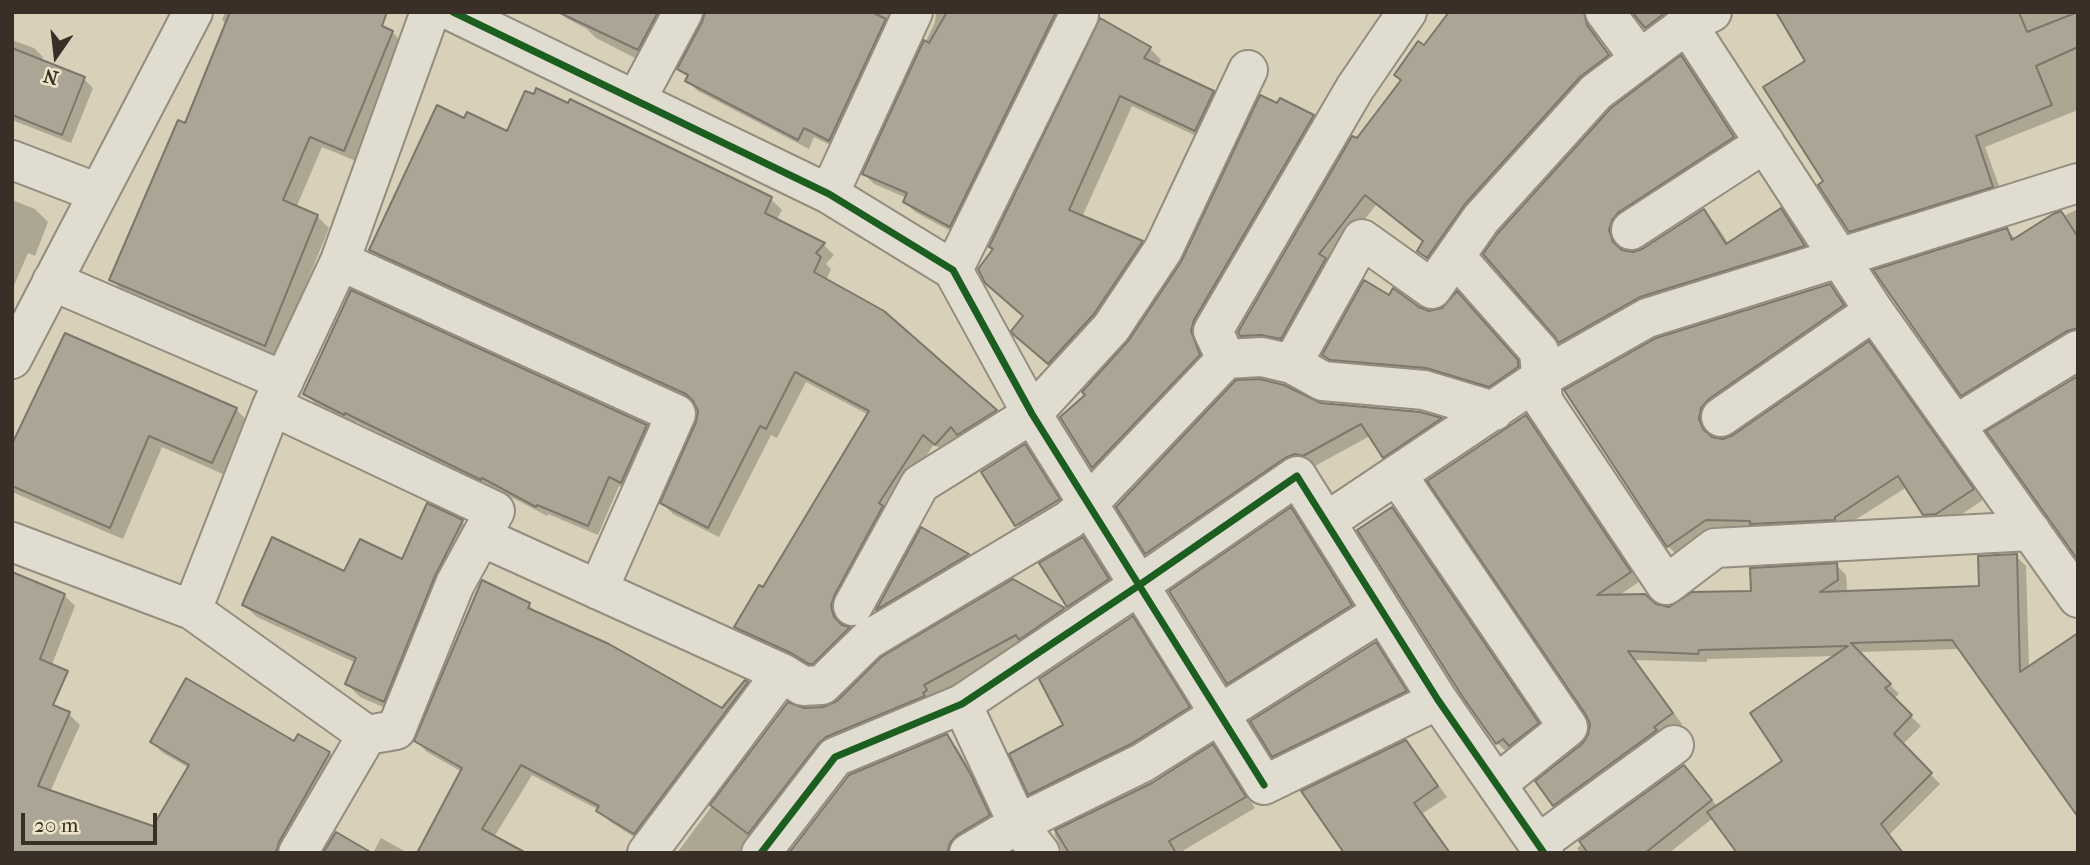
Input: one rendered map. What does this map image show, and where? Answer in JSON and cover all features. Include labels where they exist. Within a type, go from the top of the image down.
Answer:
[{"type":"street","points":[[12,359],[193,12]]},
{"type":"street","points":[[192,610],[278,393],[340,261],[430,12]]},
{"type":"street","points":[[453,12],[829,194],[953,270],[1032,414],[1264,785],[1438,700]]},
{"type":"street","points":[[636,100],[683,12]]},
{"type":"street","points":[[829,194],[913,12]]},
{"type":"street","points":[[1226,359],[1213,331],[1355,88],[1407,12]]},
{"type":"street","points":[[1605,12],[1640,60]]},
{"type":"street","points":[[953,270],[1079,15]]},
{"type":"street","points":[[1292,364],[1362,239],[1432,289],[1481,219],[1596,92],[1700,18],[1765,143],[1874,311],[2078,598]]},
{"type":"street","points":[[853,606],[920,484],[1032,414],[1111,328],[1163,250],[1248,70]]},
{"type":"street","points":[[1631,230],[1765,143]]},
{"type":"street","points":[[12,160],[97,193]]},
{"type":"street","points":[[1326,522],[1542,378],[1647,318],[2078,183]]},
{"type":"street","points":[[1455,256],[1539,351],[1543,401],[1666,585],[1715,548],[2031,531]]},
{"type":"street","points":[[340,261],[676,414],[598,590]]},
{"type":"street","points":[[12,542],[192,610],[368,735],[396,730],[455,584],[495,511],[278,393],[52,281]]},
{"type":"street","points":[[1721,417],[1874,311]]},
{"type":"street","points":[[1955,425],[2078,350]]},
{"type":"street","points":[[482,537],[782,673],[803,686],[822,685],[868,640],[1069,520],[1088,505],[1226,359],[1262,357],[1292,364],[1323,380],[1424,390],[1494,411]]},
{"type":"street","points":[[1397,475],[1568,727],[1497,784]]},
{"type":"street","points":[[761,853],[835,757],[962,704],[1297,476],[1438,700],[1541,849],[1674,745]]},
{"type":"street","points":[[969,853],[1029,838],[1142,763],[1382,612]]},
{"type":"street","points":[[646,853],[782,673]]},
{"type":"street","points":[[962,704],[1029,838]]},
{"type":"street","points":[[298,853],[368,735]]},
{"type":"building","points":[[230,12],[387,12],[382,26],[393,31],[344,151],[310,137],[283,200],[318,215],[265,346],[109,280],[178,120],[185,123]]},
{"type":"building","points":[[558,12],[658,12],[638,50]]},
{"type":"building","points":[[705,12],[872,12],[886,19],[829,141],[804,128],[798,140],[685,81],[688,75],[677,69]]},
{"type":"building","points":[[947,12],[1056,12],[950,227],[903,202],[907,193],[862,174],[924,40],[929,43]]},
{"type":"building","points":[[1449,12],[1584,12],[1587,25],[1609,55],[1580,77],[1465,204],[1427,258],[1417,251],[1423,241],[1365,195],[1319,254],[1326,258],[1281,339],[1261,335],[1240,336],[1238,332],[1352,136],[1357,138],[1401,80],[1394,75],[1418,41],[1424,45]]},
{"type":"building","points":[[1632,12],[1664,12],[1665,13],[1645,28]]},
{"type":"building","points":[[1776,12],[2019,12],[2027,32],[2078,12],[2078,47],[2036,66],[2052,105],[1976,136],[1993,187],[1849,232],[1818,185],[1823,181],[1763,87],[1805,61]]},
{"type":"building","points":[[1100,18],[1151,47],[1144,58],[1214,91],[1195,131],[1120,96],[1069,210],[1143,241],[1094,314],[1048,364],[1011,331],[1023,316],[985,283],[978,269],[993,249],[989,247]]},
{"type":"building","points":[[12,48],[85,77],[62,135],[12,115]]},
{"type":"building","points":[[1681,55],[1734,137],[1619,212],[1612,220],[1609,230],[1613,242],[1622,250],[1633,252],[1642,249],[1704,209],[1726,244],[1781,208],[1805,246],[1640,297],[1558,343],[1483,254],[1498,233],[1611,108]]},
{"type":"building","points":[[536,88],[568,103],[570,99],[772,197],[765,213],[825,243],[816,253],[821,257],[814,272],[884,311],[997,410],[957,435],[951,427],[935,445],[923,435],[879,503],[883,506],[834,596],[831,606],[834,617],[842,625],[850,627],[813,664],[734,627],[759,585],[763,587],[869,411],[795,372],[766,429],[760,426],[708,528],[660,503],[696,422],[698,411],[686,394],[369,250],[437,105],[464,118],[467,112],[507,131],[525,91],[534,94]]},
{"type":"building","points":[[1260,95],[1277,103],[1280,98],[1314,115],[1194,320],[1191,331],[1200,355],[1092,468],[1060,417],[1085,395],[1082,392],[1129,340],[1181,262]]},
{"type":"building","points":[[2061,211],[2078,237],[2078,328],[2067,331],[1961,396],[1873,270],[2007,228],[2012,240]]},
{"type":"building","points":[[1364,280],[1389,295],[1393,288],[1429,311],[1442,308],[1457,291],[1518,360],[1518,367],[1489,387],[1426,368],[1330,360],[1322,355]]},
{"type":"building","points":[[1830,284],[1844,305],[1709,399],[1701,408],[1699,419],[1703,429],[1712,437],[1723,439],[1733,435],[1869,341],[1974,489],[1936,514],[1923,515],[1898,476],[1835,517],[1835,520],[1750,524],[1750,521],[1706,520],[1667,547],[1564,390],[1656,338]]},
{"type":"building","points":[[351,290],[647,425],[621,483],[609,477],[588,526],[537,505],[536,507],[482,478],[481,480],[303,394]]},
{"type":"building","points":[[65,333],[237,408],[212,463],[149,436],[110,528],[12,486],[12,444]]},
{"type":"building","points":[[2078,376],[2078,560],[1986,431]]},
{"type":"building","points":[[1260,379],[1284,385],[1321,403],[1420,412],[1442,418],[1383,458],[1361,424],[1303,456],[1295,454],[1285,458],[1145,554],[1116,507],[1236,380]]},
{"type":"building","points":[[1526,415],[1631,572],[1597,595],[1645,594],[1656,604],[1669,607],[1692,592],[1751,591],[1750,568],[1837,563],[1838,580],[1820,592],[1979,586],[1978,556],[2017,554],[2020,672],[2078,633],[2078,817],[1952,640],[1851,643],[1891,684],[1885,688],[1912,715],[1894,734],[1932,773],[1881,824],[1903,853],[1737,853],[1707,812],[1782,761],[1750,713],[1848,646],[1699,650],[1698,654],[1628,651],[1673,713],[1654,727],[1657,730],[1553,806],[1535,781],[1582,744],[1588,735],[1590,724],[1427,481]]},
{"type":"building","points":[[1025,444],[1060,499],[1015,526],[981,472]]},
{"type":"building","points":[[427,503],[463,520],[435,576],[384,702],[345,684],[356,658],[242,605],[272,537],[344,571],[360,539],[402,559]]},
{"type":"building","points":[[1291,507],[1352,605],[1227,684],[1169,591]]},
{"type":"building","points":[[1392,507],[1539,723],[1509,746],[1503,739],[1496,744],[1462,696],[1357,530]]},
{"type":"building","points":[[921,527],[969,554],[876,610]]},
{"type":"building","points":[[1083,537],[1109,579],[1067,607],[1039,563]]},
{"type":"building","points":[[12,572],[65,594],[40,659],[68,671],[53,705],[70,712],[38,786],[153,826],[189,765],[150,742],[186,678],[294,741],[298,734],[330,752],[279,842],[276,853],[12,853]]},
{"type":"building","points":[[1013,579],[1065,608],[1019,640],[1016,635],[924,685],[927,690],[923,693],[925,696],[826,737],[748,834],[710,805],[788,702],[804,708],[823,707],[837,701],[881,657]]},
{"type":"building","points":[[482,580],[530,603],[528,608],[609,644],[722,708],[745,680],[748,682],[634,834],[596,811],[599,806],[521,765],[482,829],[526,853],[417,853],[462,768],[414,741]]},
{"type":"building","points":[[1133,616],[1190,707],[1131,744],[1028,795],[1009,754],[1063,725],[1039,679]]},
{"type":"building","points":[[1376,642],[1407,691],[1272,757],[1250,721]]},
{"type":"building","points":[[947,734],[990,815],[957,835],[950,843],[947,853],[789,853],[849,775]]},
{"type":"building","points":[[1406,740],[1438,786],[1414,803],[1450,853],[1344,853],[1301,791]]},
{"type":"building","points":[[1213,744],[1246,797],[1169,841],[1176,853],[1069,853],[1055,830],[1152,783]]},
{"type":"building","points":[[1684,765],[1712,800],[1645,853],[1588,853],[1579,841]]},
{"type":"building","points":[[336,832],[372,853],[323,853]]},
{"type":"cycle path","points":[[453,12],[829,194],[953,270],[1032,414],[1264,785]]},
{"type":"cycle path","points":[[761,853],[835,757],[962,704],[1297,476],[1438,700],[1544,853]]}]
